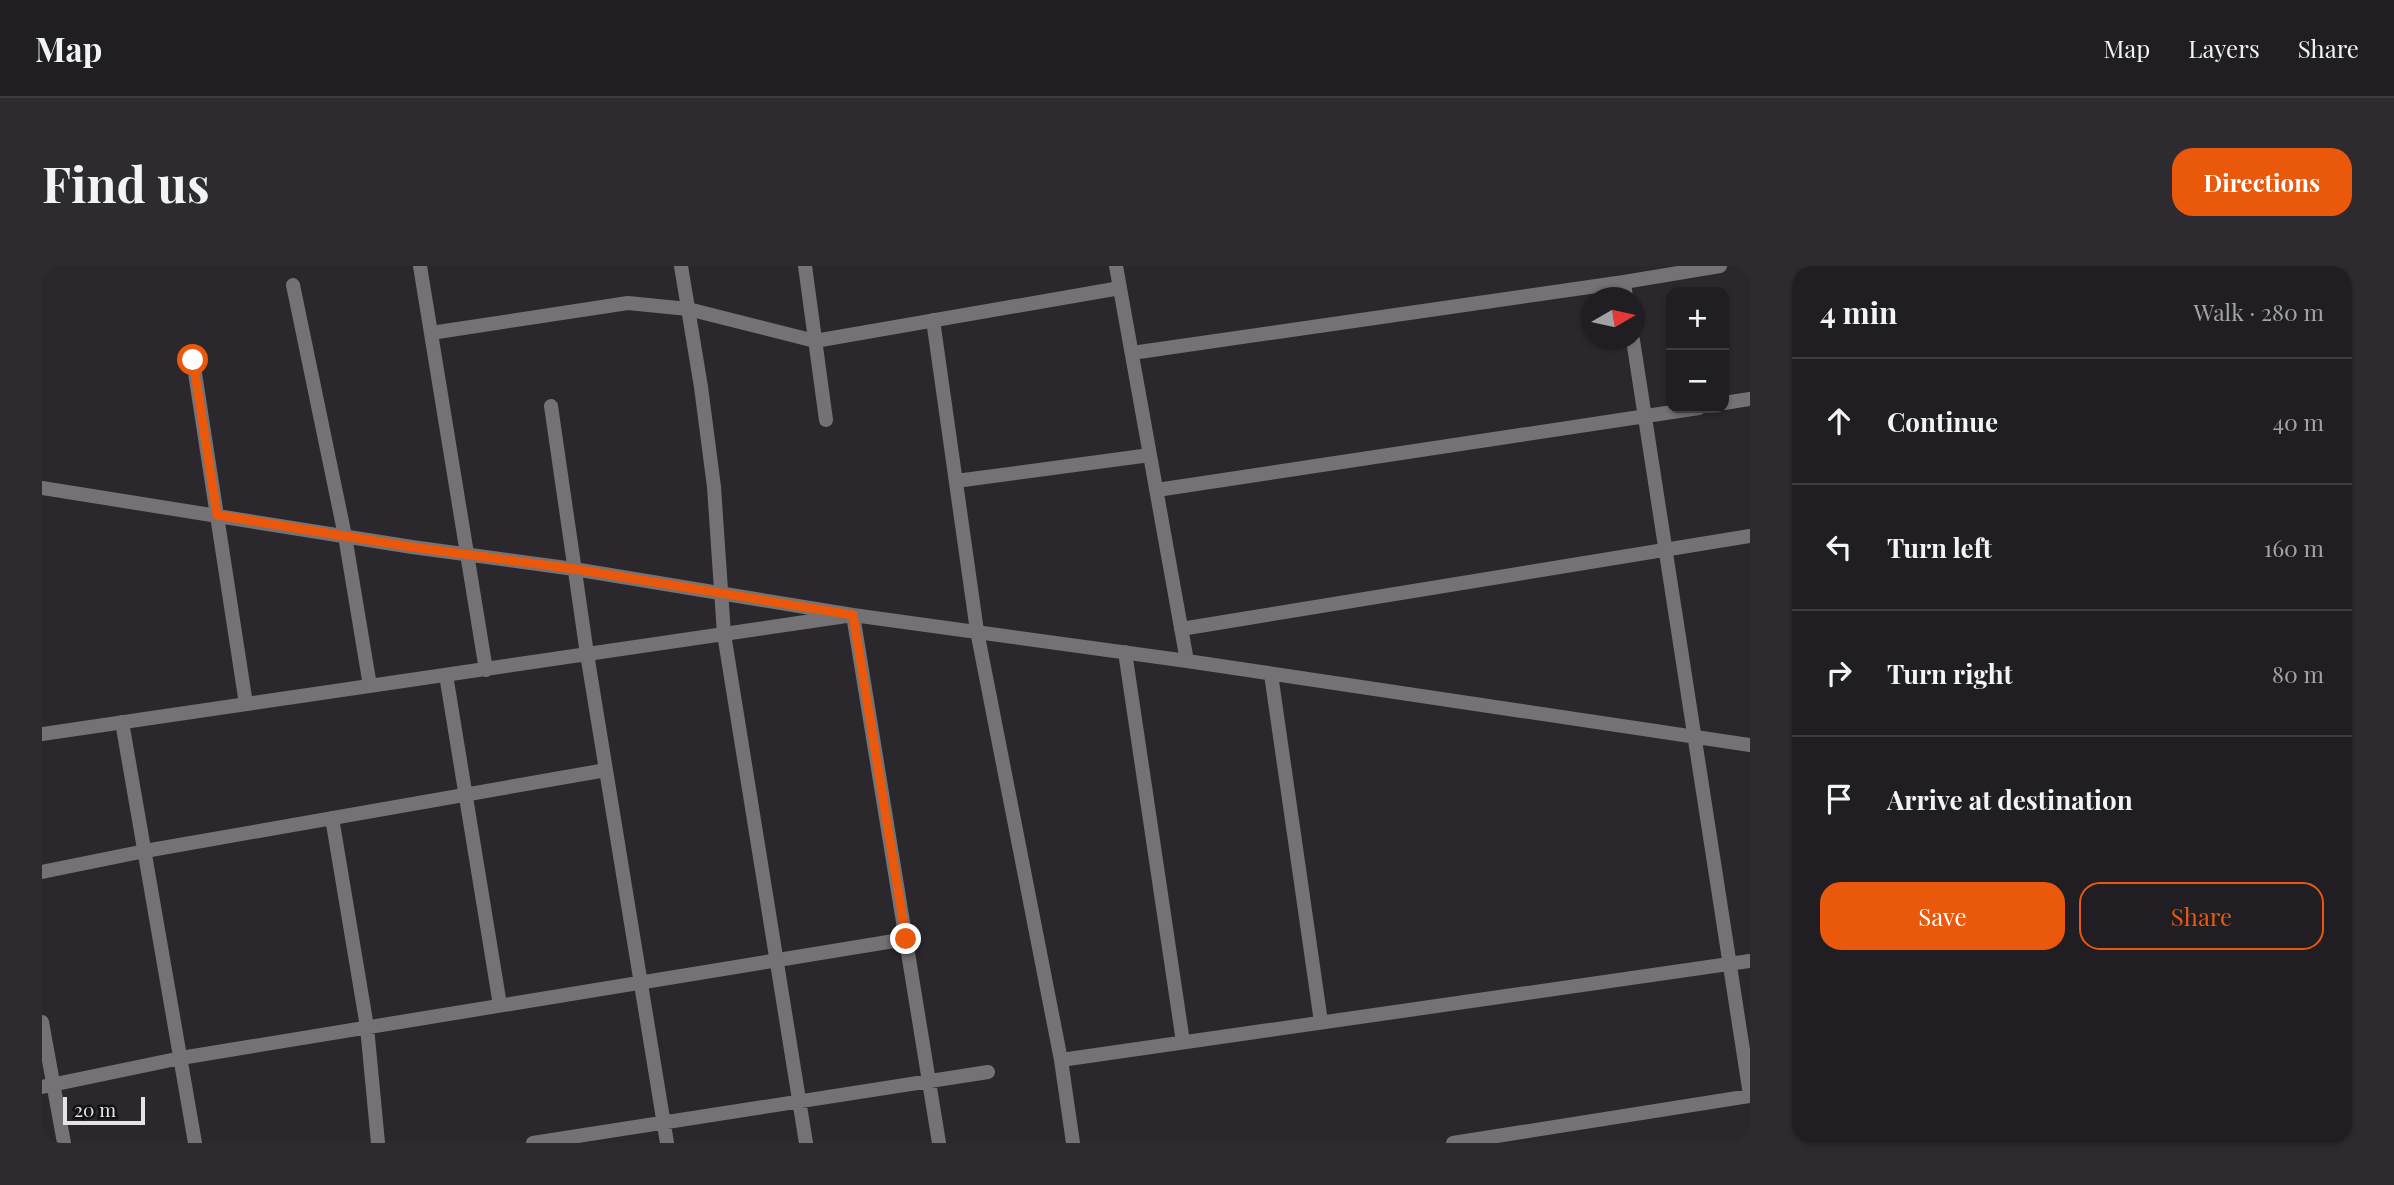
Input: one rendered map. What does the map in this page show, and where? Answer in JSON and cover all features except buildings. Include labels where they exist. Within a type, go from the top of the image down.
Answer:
[{"type":"street","points":[[420,266],[486,670]]},
{"type":"street","points":[[681,266],[714,487],[719,593],[724,634],[806,1143]]},
{"type":"street","points":[[806,266],[826,420]]},
{"type":"street","points":[[1116,266],[1187,661]]},
{"type":"street","points":[[1637,287],[1720,266]]},
{"type":"street","points":[[293,285],[345,536],[370,686]]},
{"type":"street","points":[[431,332],[628,303],[688,309],[815,341],[1120,288]]},
{"type":"street","points":[[1132,353],[1582,295]]},
{"type":"street","points":[[933,320],[977,631],[1060,1060],[1073,1143]]},
{"type":"street","points":[[1453,1143],[1750,1096],[1634,350]]},
{"type":"street","points":[[193,360],[246,704]]},
{"type":"street","points":[[1729,402],[1750,399]]},
{"type":"street","points":[[551,406],[587,654],[667,1143]]},
{"type":"street","points":[[1157,490],[1668,413]]},
{"type":"street","points":[[956,481],[1150,455]]},
{"type":"street","points":[[42,488],[575,569],[853,615],[1125,652],[1750,745]]},
{"type":"street","points":[[1181,629],[1750,537]]},
{"type":"street","points":[[42,734],[853,615]]},
{"type":"street","points":[[853,615],[939,1143]]},
{"type":"street","points":[[1125,652],[1183,1042]]},
{"type":"street","points":[[446,674],[500,1005]]},
{"type":"street","points":[[1271,674],[1321,1023]]},
{"type":"street","points":[[122,722],[195,1143]]},
{"type":"street","points":[[42,872],[145,851],[606,770]]},
{"type":"street","points":[[332,818],[367,1027],[378,1143]]},
{"type":"street","points":[[48,1086],[181,1058],[906,939]]},
{"type":"street","points":[[1060,1060],[1750,961]]},
{"type":"street","points":[[42,1022],[48,1086],[64,1143]]},
{"type":"street","points":[[533,1143],[988,1072]]},
{"type":"route","points":[[193,360],[217,515],[412,547],[575,569],[853,615],[906,939]]}]
